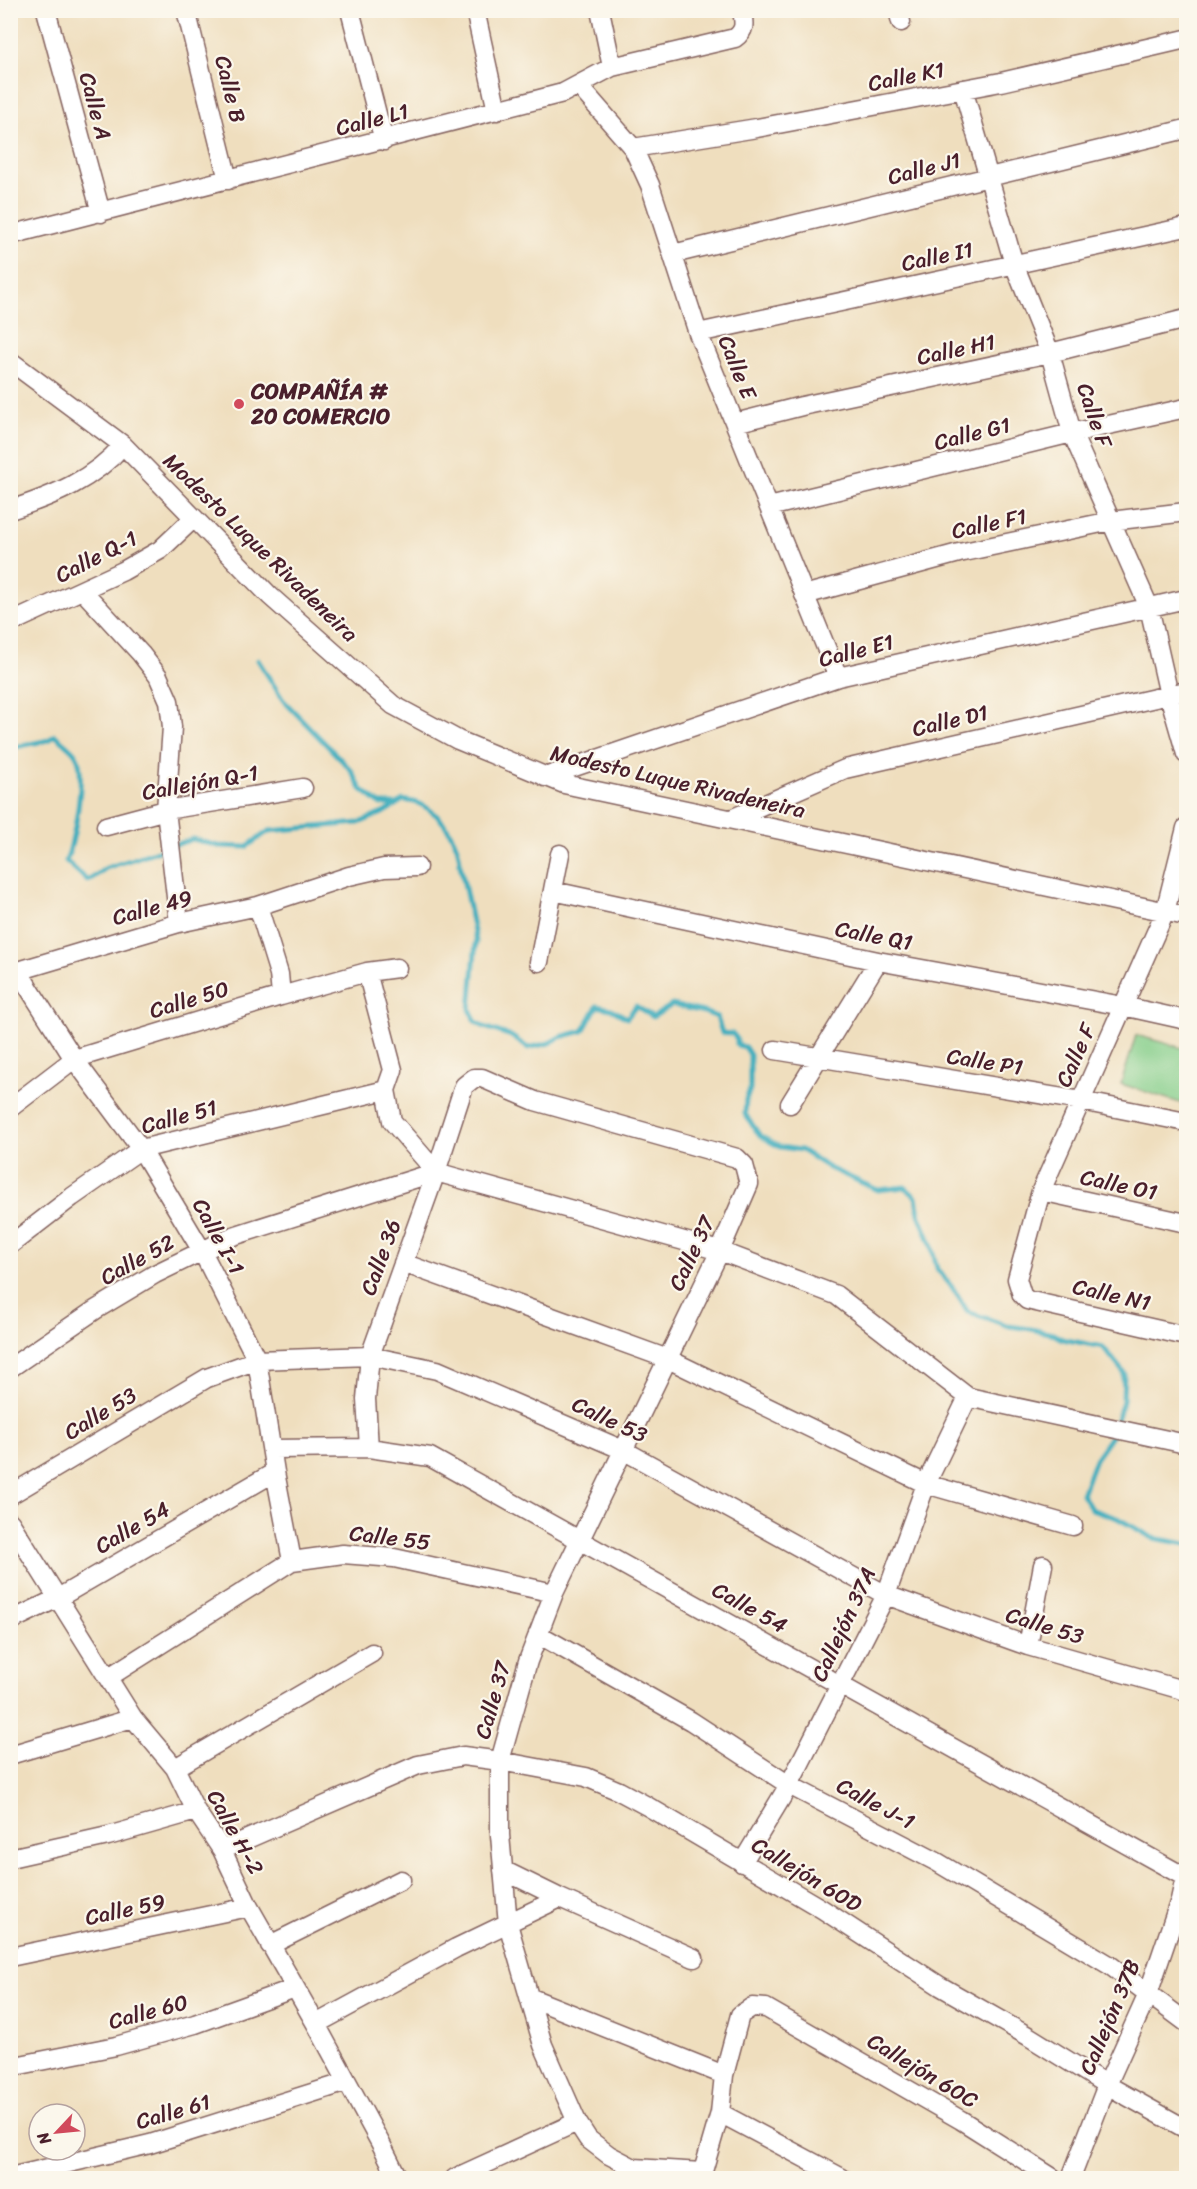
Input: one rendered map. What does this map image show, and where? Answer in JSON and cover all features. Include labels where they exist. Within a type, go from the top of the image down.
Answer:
[{"type":"street","name":"Calle A","points":[[46,10],[100,213]]},
{"type":"street","name":"Calle B","points":[[186,10],[228,180]]},
{"type":"street","points":[[350,10],[384,141]]},
{"type":"street","points":[[475,10],[497,111]]},
{"type":"street","points":[[600,10],[612,67]]},
{"type":"street","name":"Calle L1","points":[[10,236],[563,93],[612,67],[735,38],[740,34],[744,24],[742,10]]},
{"type":"street","name":"Calle K1","points":[[633,148],[757,128],[963,89],[1186,39]]},
{"type":"street","name":"Calle E","points":[[579,86],[633,148],[650,185],[698,333],[838,677]]},
{"type":"street","name":"Calle F","points":[[963,89],[1014,264],[1050,353],[1072,433],[1149,607],[1178,693],[1186,754]]},
{"type":"street","name":"Calle J1","points":[[673,254],[1186,129]]},
{"type":"street","name":"Calle I1","points":[[698,333],[1186,226]]},
{"type":"street","name":"Calle H1","points":[[735,423],[1050,353],[1186,319]]},
{"type":"street","name":"Modesto Luque Rivadeneira","points":[[10,361],[123,445],[270,596],[393,705],[458,740],[564,784],[1186,916]]},
{"type":"street","name":"Calle G1","points":[[769,507],[1072,433],[1186,408]]},
{"type":"street","points":[[10,510],[49,497],[87,478],[109,461],[123,445]]},
{"type":"street","name":"Calle F1","points":[[804,595],[959,553],[1111,521],[1186,512]]},
{"type":"street","name":"Calle Q-1","points":[[10,623],[123,572],[160,550],[194,518]]},
{"type":"street","points":[[82,590],[141,654],[158,676],[169,701],[172,727],[166,810],[179,923]]},
{"type":"street","name":"Calle E1","points":[[545,777],[838,677],[1186,599]]},
{"type":"street","name":"Calle D1","points":[[731,819],[844,769],[1178,693]]},
{"type":"street","name":"Callejón Q-1","points":[[106,826],[166,810],[303,788]]},
{"type":"street","name":"Calle F","points":[[1027,1300],[1022,1295],[1017,1279],[1041,1191],[1165,912],[1186,828]]},
{"type":"street","points":[[539,962],[560,854]]},
{"type":"street","name":"Calle 49","points":[[14,973],[179,923],[258,906],[349,876],[384,868],[417,867]]},
{"type":"street","name":"Calle Q1","points":[[553,891],[878,961],[1123,1006],[1186,1020]]},
{"type":"street","points":[[258,906],[279,974],[281,996]]},
{"type":"street","points":[[790,1104],[878,961]]},
{"type":"street","name":"Calle 50","points":[[10,1108],[74,1059],[281,996],[367,972],[397,968]]},
{"type":"street","points":[[367,972],[393,1070],[386,1090],[392,1121],[436,1172],[720,1251],[836,1294],[968,1397],[1186,1444]]},
{"type":"street","name":"Calle I-1","points":[[14,973],[141,1149],[202,1251],[257,1360],[292,1561]]},
{"type":"street","name":"Calle P1","points":[[775,1050],[1081,1101],[1186,1122]]},
{"type":"street","name":"Calle 36","points":[[369,1449],[366,1399],[370,1356],[436,1172],[464,1086],[474,1078],[482,1078],[535,1101],[737,1158],[744,1165],[749,1184]]},
{"type":"street","name":"Calle 51","points":[[10,1245],[72,1197],[141,1149],[386,1090]]},
{"type":"street","name":"Calle 52","points":[[10,1368],[95,1310],[155,1274],[233,1236],[436,1172]]},
{"type":"street","name":"Calle 37","points":[[702,2175],[634,2168],[609,2155],[588,2139],[577,2122],[543,2045],[508,1924],[500,1835],[500,1761],[528,1661],[554,1593],[720,1251],[749,1184]]},
{"type":"street","name":"Calle O1","points":[[1041,1191],[1186,1223]]},
{"type":"street","points":[[403,1263],[668,1359],[926,1484],[1074,1526]]},
{"type":"street","name":"Calle N1","points":[[1027,1300],[1186,1336]]},
{"type":"street","name":"Calle 53","points":[[10,1495],[207,1378],[257,1360],[370,1356],[437,1370],[623,1450],[886,1595],[1028,1646],[1186,1690]]},
{"type":"street","name":"Callejón 37A","points":[[742,1863],[789,1785],[886,1595],[926,1484],[968,1397]]},
{"type":"street","name":"Calle 54","points":[[272,1449],[369,1449],[430,1456],[1186,1875]]},
{"type":"street","name":"Calle 54","points":[[10,1621],[58,1598],[275,1472]]},
{"type":"street","name":"Calle H-2","points":[[10,1522],[109,1677],[132,1718],[175,1768],[196,1812],[222,1850],[249,1907],[316,2025],[398,2178]]},
{"type":"street","name":"Calle 55","points":[[109,1677],[292,1561],[343,1554],[394,1558],[554,1593]]},
{"type":"street","points":[[1028,1646],[1043,1565]]},
{"type":"street","name":"Calle J-1","points":[[538,1634],[691,1720],[789,1785],[937,1862],[1111,1966],[1186,2022]]},
{"type":"street","points":[[175,1768],[372,1653]]},
{"type":"street","points":[[10,1755],[132,1718]]},
{"type":"street","name":"Callejón 60D","points":[[222,1850],[429,1762],[463,1756],[586,1777],[647,1806],[822,1909],[940,1986],[1186,2129]]},
{"type":"street","points":[[10,1858],[108,1836],[196,1812]]},
{"type":"street","points":[[503,1870],[694,1958]]},
{"type":"street","name":"Callejón 37B","points":[[1071,2178],[1107,2085],[1148,1994],[1183,1901],[1186,1875]]},
{"type":"street","points":[[270,1945],[401,1880]]},
{"type":"street","points":[[316,2025],[456,1948],[560,1898]]},
{"type":"street","name":"Calle 59","points":[[10,1957],[249,1907]]},
{"type":"street","name":"Calle 60","points":[[10,2067],[116,2046],[184,2027],[295,1988]]},
{"type":"street","points":[[529,1997],[724,2075],[720,2113],[702,2175]]},
{"type":"street","name":"Callejón 60C","points":[[724,2075],[740,2016],[752,2007],[766,2008],[961,2120],[1053,2178]]},
{"type":"street","name":"Calle 61","points":[[10,2177],[150,2144],[347,2082]]},
{"type":"street","points":[[720,2113],[842,2178]]},
{"type":"street","points":[[454,2178],[577,2122]]},
{"type":"green space","points":[[1136,1035],[1186,1049],[1186,1105],[1121,1084]]},
{"type":"waterway","points":[[258,660],[283,700],[351,770],[361,789],[380,804],[395,804]]},
{"type":"waterway","points":[[10,756],[15,747],[49,740],[55,735],[76,755],[79,763],[80,791],[76,824],[66,861],[88,881],[106,868],[193,839],[218,846],[246,847],[269,831],[359,823],[385,812],[403,800],[418,803],[429,810],[443,822],[453,838],[459,856],[476,941],[470,1009],[475,1021],[484,1027],[511,1036],[528,1048],[583,1031],[597,1006],[611,1009],[627,1018],[636,1006],[653,1017],[672,1005],[717,1017],[722,1033],[733,1034],[737,1039],[737,1045],[745,1047],[750,1055],[750,1090],[746,1099],[745,1114],[760,1136],[780,1147],[801,1150],[829,1168],[878,1190],[905,1187],[916,1197],[919,1214],[931,1244],[937,1269],[968,1312],[1009,1326],[1031,1329],[1053,1334],[1062,1339],[1103,1347],[1124,1373],[1123,1401],[1112,1435],[1095,1459],[1082,1494],[1091,1509],[1117,1518],[1153,1538],[1186,1544]]},
{"type":"place","name":"COMPAÑÍA # 20 COMERCIO","points":[[239,404]]}]
